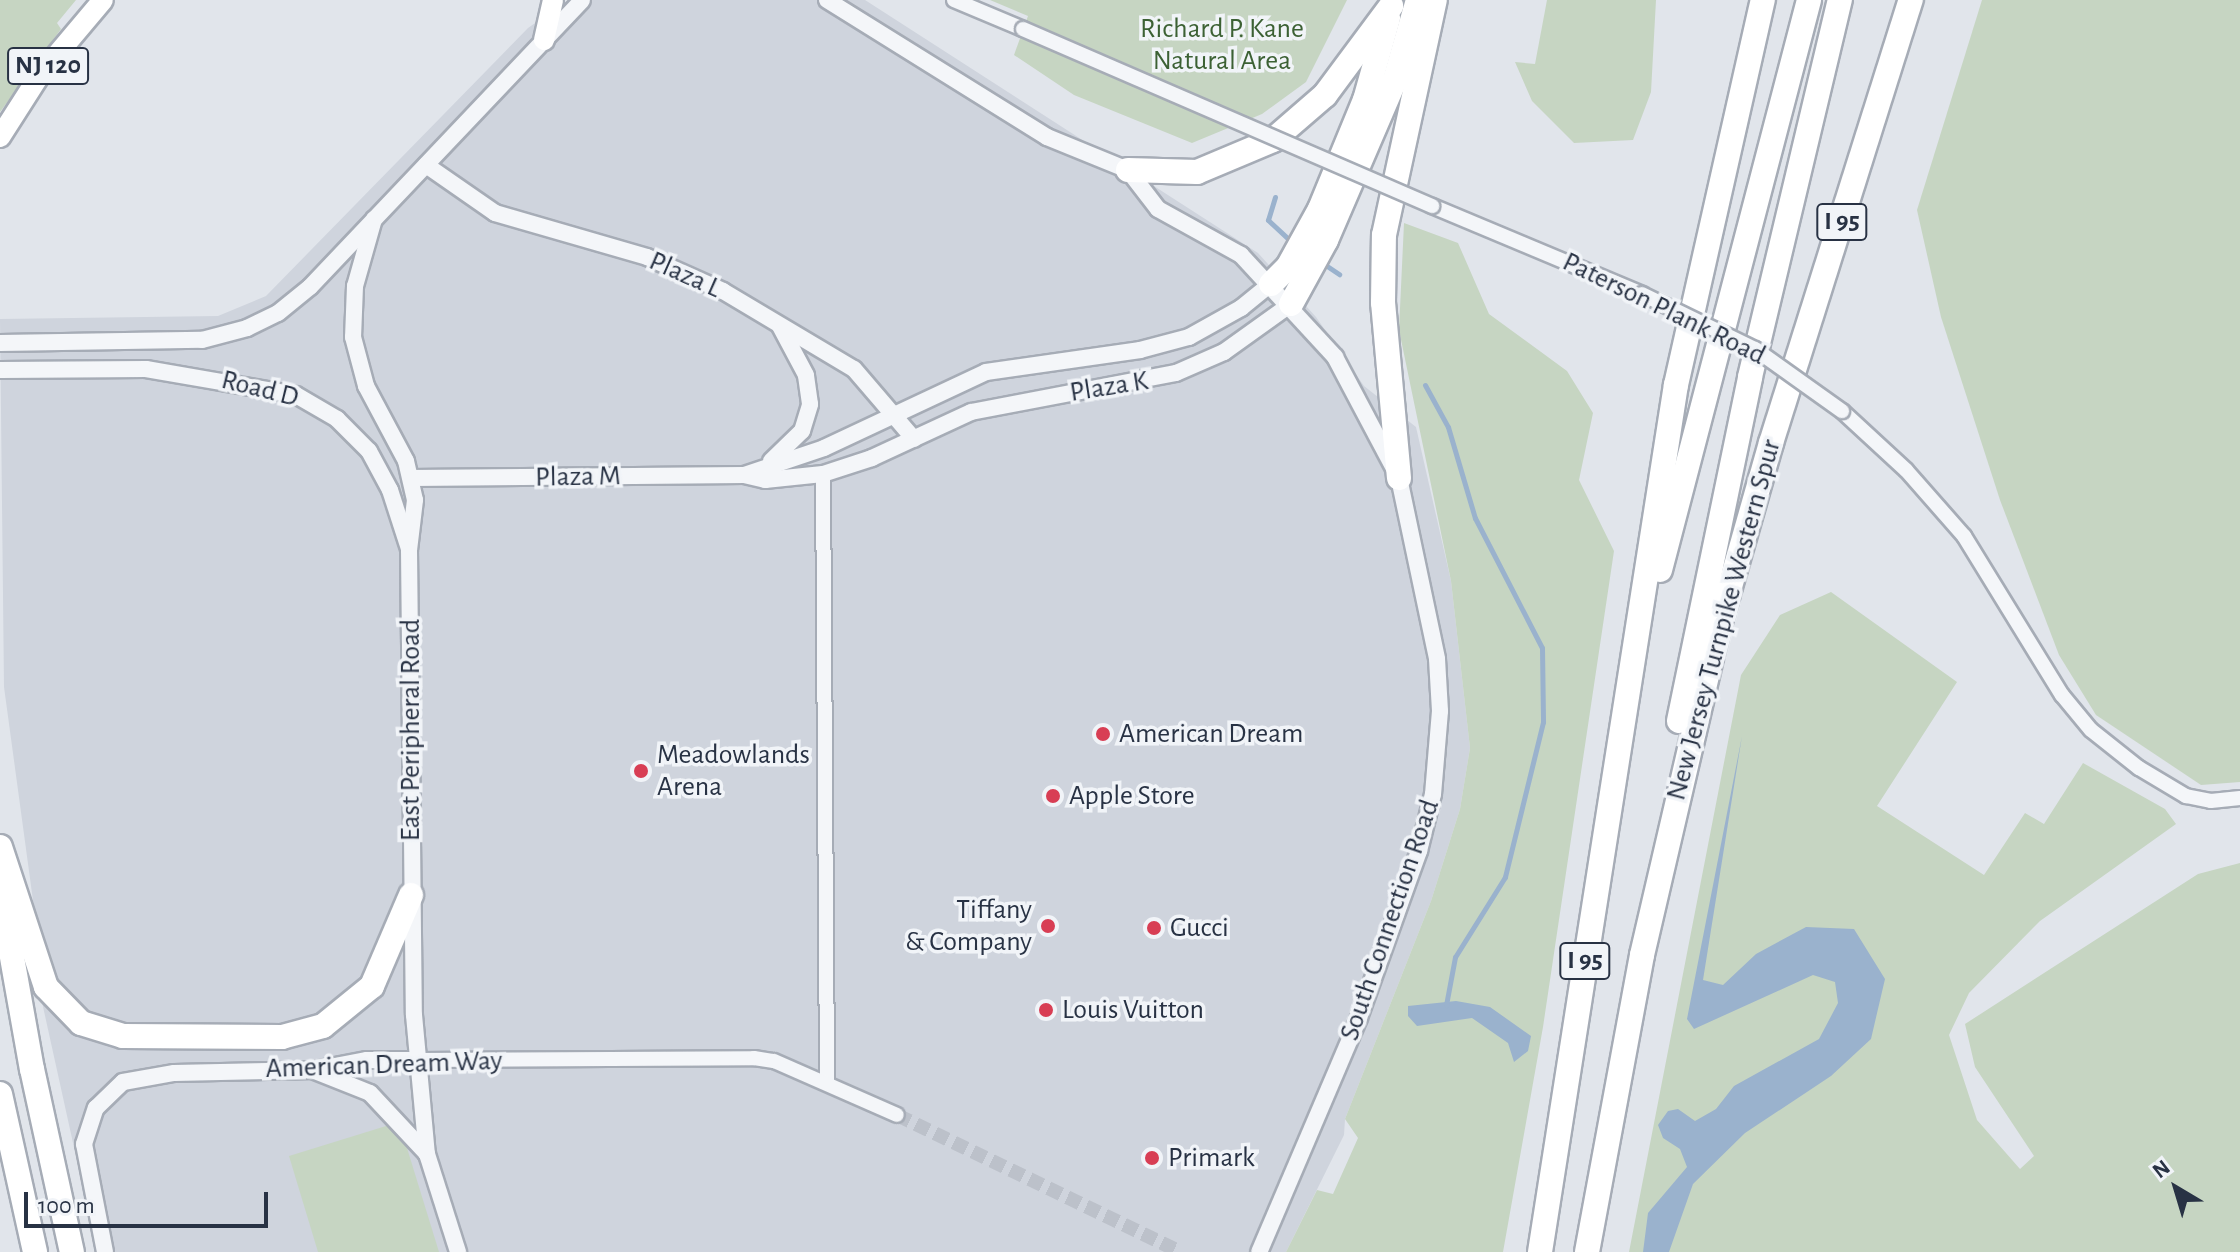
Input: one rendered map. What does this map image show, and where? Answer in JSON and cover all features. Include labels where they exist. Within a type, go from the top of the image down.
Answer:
[{"type":"highway","points":[[1291,304],[1300,269],[1395,80],[1418,0]]},
{"type":"highway","points":[[1399,478],[1384,317],[1384,235],[1435,0]]},
{"type":"highway","name":"I 95","points":[[1540,1252],[1683,344],[1763,0]]},
{"type":"highway","points":[[1630,671],[1648,620],[1809,0]]},
{"type":"highway","points":[[1674,807],[1675,741],[1718,521],[1840,0]]},
{"type":"highway","name":"New Jersey Turnpike Western Spur","points":[[1587,1252],[1674,807],[1771,443],[1911,0]]},
{"type":"highway","points":[[1128,170],[1197,172],[1273,140],[1325,95],[1391,3]]},
{"type":"highway","points":[[1318,235],[1365,100],[1391,3]]},
{"type":"highway","points":[[1271,284],[1300,269]]},
{"type":"highway","points":[[0,847],[46,987],[81,1023],[123,1036],[282,1037],[323,1026],[372,986],[411,895]]},
{"type":"highway","points":[[0,883],[32,1069],[72,1252]]},
{"type":"highway","points":[[0,1094],[35,1252]]},
{"type":"main road","name":"NJ 120","points":[[0,137],[39,76],[103,0]]},
{"type":"main road","points":[[544,40],[553,0]]},
{"type":"street","name":"Road D","points":[[0,343],[186,342],[247,328],[294,302],[582,0]]},
{"type":"street","points":[[827,0],[1047,137],[1128,170]]},
{"type":"street","name":"Paterson Plank Road","points":[[954,0],[1642,294],[1755,349],[1842,411],[1906,470],[1964,536],[2062,695],[2091,730],[2139,768],[2186,796],[2235,800]]},
{"type":"street","name":"Plaza L","points":[[426,165],[495,213],[647,257],[723,291],[854,369],[914,439]]},
{"type":"street","name":"South Connection Road","points":[[1128,170],[1158,209],[1229,246],[1271,284],[1291,304],[1346,374],[1399,478],[1437,659],[1440,711],[1433,794],[1419,851],[1359,1018],[1259,1252]]},
{"type":"street","name":"East Peripheral Road","points":[[374,219],[355,286],[353,337],[366,386],[412,478],[417,517],[409,550],[411,895],[418,1060],[427,1154],[458,1252]]},
{"type":"street","name":"Plaza K","points":[[896,415],[986,372],[1140,350],[1189,337],[1241,308],[1271,284]]},
{"type":"street","name":"Plaza K","points":[[914,439],[971,412],[1176,373],[1224,352],[1291,304]]},
{"type":"street","points":[[766,465],[793,443],[810,404],[806,375],[780,325]]},
{"type":"street","name":"Road D","points":[[0,370],[146,369],[260,385],[310,402],[369,451],[390,490],[409,550]]},
{"type":"street","name":"Plaza M","points":[[744,475],[766,465],[824,448],[896,415]]},
{"type":"street","name":"Plaza M","points":[[412,478],[744,475],[765,480],[823,474],[914,439]]},
{"type":"street","points":[[823,474],[827,1083]]},
{"type":"street","name":"American Dream Way","points":[[105,1252],[84,1144],[96,1108],[111,1090],[139,1077],[174,1073],[314,1070],[367,1060],[754,1058],[827,1083],[897,1115]]},
{"type":"street","points":[[314,1070],[370,1093],[427,1154]]},
{"type":"street","points":[[1247,1252],[1267,1236]]},
{"type":"shaded area","points":[[568,0],[865,0],[1258,253],[1316,317],[1364,386],[1416,427],[1451,581],[1470,748],[1460,809],[1431,901],[1345,1119],[1344,1135],[1286,1252],[97,1252],[40,993],[37,930],[4,687],[0,319],[218,316],[266,296],[528,28]]},
{"type":"green space","points":[[0,0],[76,0],[57,23],[61,29],[0,112]]},
{"type":"green space","name":"Richard P. Kane Natural Area","points":[[990,0],[1347,0],[1306,82],[1262,114],[1192,143],[1074,95],[1014,55],[1028,16]]},
{"type":"green space","points":[[1547,0],[1656,0],[1651,92],[1633,140],[1574,143],[1532,101],[1515,62],[1535,64]]},
{"type":"green space","points":[[1982,0],[2240,0],[2240,782],[2201,785],[2096,715],[2059,655],[2000,500],[1941,317],[1917,210]]},
{"type":"green space","points":[[1404,223],[1458,243],[1489,314],[1567,371],[1593,413],[1579,480],[1614,551],[1543,1027],[1503,1252],[1286,1252],[1317,1190],[1333,1194],[1358,1138],[1345,1119],[1431,901],[1460,809],[1470,748],[1451,581],[1399,330]]},
{"type":"green space","points":[[1831,592],[1957,682],[1877,806],[1984,875],[2025,813],[2044,824],[2083,763],[2165,809],[2176,824],[2040,921],[1969,993],[1949,1035],[1977,1120],[2020,1169],[2034,1156],[1975,1067],[1965,1024],[2198,874],[2240,863],[2240,1252],[1629,1252],[1741,675],[1780,615]]},
{"type":"green space","points":[[399,1122],[439,1252],[318,1252],[289,1156]]},
{"type":"water","points":[[1742,736],[1703,980],[1723,985],[1756,954],[1806,927],[1854,929],[1885,979],[1871,1039],[1831,1076],[1745,1133],[1693,1184],[1669,1252],[1643,1252],[1648,1213],[1687,1167],[1680,1149],[1663,1138],[1658,1125],[1668,1111],[1678,1109],[1695,1121],[1716,1109],[1734,1086],[1819,1039],[1838,1003],[1835,982],[1813,975],[1694,1029],[1687,1019]]},
{"type":"water","points":[[1456,1001],[1490,1007],[1531,1036],[1528,1051],[1514,1062],[1508,1043],[1472,1018],[1417,1026],[1408,1016],[1408,1006]]},
{"type":"waterway","points":[[1275,197],[1268,220],[1293,243]]},
{"type":"waterway","points":[[1321,262],[1339,274]]},
{"type":"waterway","points":[[1425,385],[1448,427],[1475,518],[1542,648],[1543,722],[1505,877],[1455,957],[1446,1005]]},
{"type":"tunnel","points":[[897,1115],[1180,1252]]},
{"type":"place","name":"American Dream","points":[[1103,734]]},
{"type":"place","name":"Meadowlands Arena","points":[[641,771]]},
{"type":"place","name":"Apple Store","points":[[1053,796]]},
{"type":"place","name":"Tiffany & Company","points":[[1048,926]]},
{"type":"place","name":"Gucci","points":[[1154,928]]},
{"type":"place","name":"Louis Vuitton","points":[[1046,1010]]},
{"type":"place","name":"Primark","points":[[1152,1158]]}]
